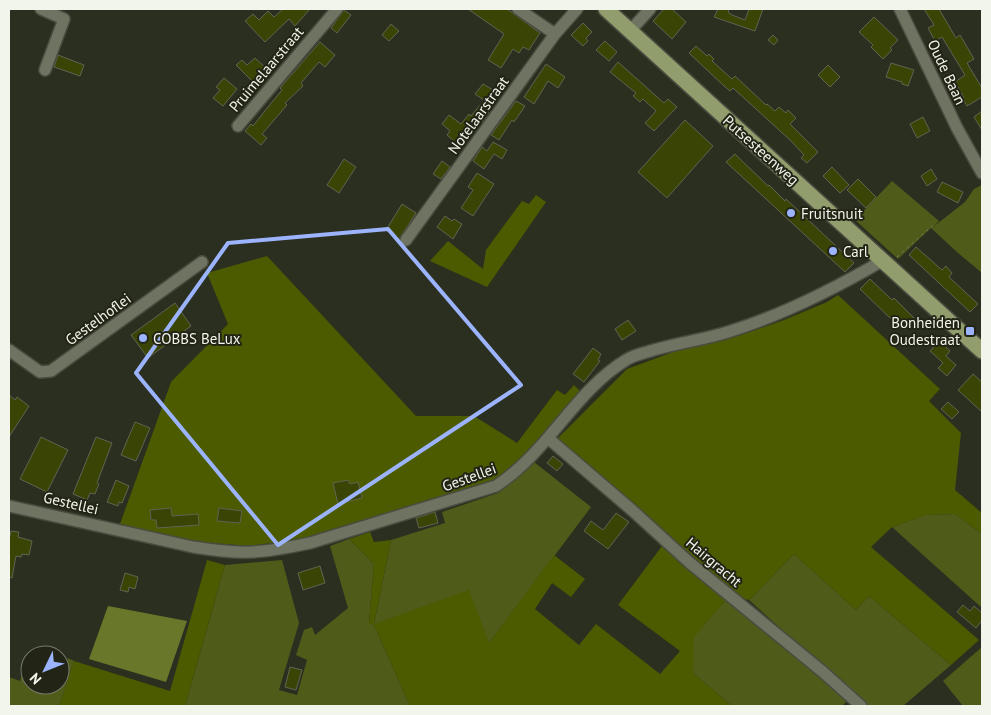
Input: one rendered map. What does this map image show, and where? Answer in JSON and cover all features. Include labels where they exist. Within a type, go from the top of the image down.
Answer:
[{"type":"main road","name":"Putsesteenweg","points":[[606,9],[888,260],[982,351]]},
{"type":"street","points":[[41,9],[64,18],[45,70]]},
{"type":"street","name":"Pruimelaarstraat","points":[[238,126],[337,9]]},
{"type":"street","points":[[518,9],[555,34]]},
{"type":"street","name":"Notelaarstraat","points":[[406,240],[555,34],[577,9]]},
{"type":"street","points":[[630,31],[650,9]]},
{"type":"street","name":"Oude Baan","points":[[900,9],[957,128],[982,173]]},
{"type":"street","name":"Gestellei","points":[[9,506],[200,548],[223,551],[251,552],[281,549],[310,543],[496,486],[521,468],[549,439],[594,386],[628,359],[682,342],[731,331],[798,306],[888,260]]},
{"type":"street","name":"Gestelhoflei","points":[[9,350],[40,372],[50,371],[202,262]]},
{"type":"street","name":"Hairgracht","points":[[549,439],[633,511],[690,564],[823,672],[861,706]]},
{"type":"path","points":[[888,260],[932,226]]},
{"type":"highlighted area","points":[[388,229],[521,385],[278,545],[136,373],[228,243]]},
{"type":"shaded area","points":[[892,181],[939,221],[933,227],[965,202],[974,189],[982,185],[982,273],[931,228],[898,259],[855,220]]},
{"type":"shaded area","points":[[536,195],[546,202],[487,287],[430,261],[448,241],[483,269],[486,250],[522,201],[529,204]]},
{"type":"shaded area","points":[[267,256],[416,416],[474,416],[517,443],[557,390],[565,395],[574,385],[582,393],[526,454],[494,482],[310,538],[249,546],[187,541],[120,524],[171,382],[228,324],[207,273]]},
{"type":"shaded area","points":[[838,295],[940,389],[929,401],[961,433],[955,490],[982,513],[982,534],[955,514],[926,515],[892,527],[871,547],[979,640],[951,665],[869,596],[856,610],[794,554],[749,600],[729,596],[694,637],[693,673],[732,706],[410,706],[374,625],[369,623],[374,564],[349,539],[370,532],[374,542],[391,540],[374,624],[469,590],[489,643],[554,555],[585,579],[571,597],[552,583],[535,609],[579,645],[596,624],[660,674],[680,651],[618,605],[662,546],[722,591],[556,440],[627,369],[681,349],[738,336],[784,320],[827,302]]},
{"type":"shaded area","points":[[534,462],[591,507],[489,643],[374,625],[410,706],[185,706],[225,565],[282,560],[299,623],[279,690],[297,695],[307,660],[296,655],[304,630],[312,627],[315,635],[348,608],[330,546],[349,539],[374,564],[369,623],[374,624],[391,540],[445,523],[442,512],[498,493]]},
{"type":"shaded area","points":[[955,514],[982,534],[982,608],[892,527],[925,515]]},
{"type":"shaded area","points":[[794,554],[856,610],[869,596],[951,665],[903,706],[866,706],[749,600]]},
{"type":"shaded area","points":[[207,560],[225,565],[185,706],[59,706],[63,695],[70,695],[70,673],[74,661],[170,691]]},
{"type":"shaded area","points":[[729,596],[848,700],[842,706],[732,706],[693,673],[693,637]]},
{"type":"shaded area","points":[[108,606],[187,621],[166,682],[89,659]]},
{"type":"shaded area","points":[[982,647],[982,706],[963,706],[943,681]]},
{"type":"shaded area","points":[[70,659],[74,661],[70,673]]},
{"type":"shaded area","points":[[9,677],[20,681],[20,695],[63,695],[59,706],[9,706]]},
{"type":"building","points":[[283,9],[310,9],[295,26],[289,19],[265,42],[245,21],[253,14],[259,20],[268,11],[274,17]]},
{"type":"building","points":[[468,9],[507,9],[540,33],[529,50],[523,47],[519,53],[513,49],[501,68],[488,60],[504,34]]},
{"type":"building","points":[[664,9],[672,9],[686,22],[672,39],[653,21]]},
{"type":"building","points":[[718,9],[729,9],[728,12],[732,15],[745,20],[749,9],[763,9],[755,31],[714,17]]},
{"type":"building","points":[[924,9],[939,9],[956,38],[960,35],[974,59],[967,63],[982,88],[982,97],[967,106],[955,82],[965,75],[942,37],[935,41],[928,28],[934,25]]},
{"type":"building","points":[[344,10],[351,15],[337,33],[331,28]]},
{"type":"building","points":[[874,17],[898,40],[883,59],[871,47],[873,45],[859,32]]},
{"type":"building","points":[[583,23],[592,32],[586,38],[588,41],[583,46],[571,35]]},
{"type":"building","points":[[391,24],[399,31],[389,41],[382,35]]},
{"type":"building","points":[[773,35],[778,40],[774,45],[768,40]]},
{"type":"building","points":[[605,41],[617,52],[609,61],[596,50]]},
{"type":"building","points":[[320,42],[335,55],[325,67],[319,62],[301,83],[303,86],[285,103],[287,105],[262,134],[267,138],[261,145],[245,131],[251,124],[253,126],[282,90],[280,88]]},
{"type":"building","points":[[696,46],[707,56],[709,54],[714,59],[712,61],[732,79],[735,76],[766,105],[775,111],[779,107],[786,113],[788,110],[796,118],[790,124],[818,152],[807,163],[801,158],[804,155],[791,141],[733,88],[730,91],[689,53]]},
{"type":"building","points":[[58,55],[84,65],[80,76],[54,67]]},
{"type":"building","points":[[255,58],[267,69],[255,84],[236,65],[242,60],[247,65]]},
{"type":"building","points":[[618,62],[664,103],[668,99],[677,107],[654,131],[645,123],[656,111],[643,99],[640,102],[633,96],[636,93],[610,72]]},
{"type":"building","points":[[891,63],[914,70],[908,86],[886,77]]},
{"type":"building","points":[[546,64],[565,77],[558,88],[548,81],[534,104],[524,97]]},
{"type":"building","points":[[828,65],[840,77],[830,87],[818,75]]},
{"type":"building","points":[[224,78],[237,89],[223,106],[213,98],[220,90],[216,87]]},
{"type":"building","points":[[483,84],[493,90],[485,101],[475,94]]},
{"type":"building","points":[[516,101],[525,106],[514,122],[512,120],[499,140],[491,135]]},
{"type":"building","points":[[480,105],[489,112],[482,123],[478,120],[473,127],[470,125],[456,143],[447,135],[450,131],[442,124],[449,115],[461,124]]},
{"type":"building","points":[[982,111],[982,130],[974,117]]},
{"type":"building","points":[[923,117],[930,131],[917,138],[910,124]]},
{"type":"building","points":[[685,120],[713,146],[667,198],[638,172]]},
{"type":"building","points":[[493,142],[507,150],[502,159],[494,154],[484,169],[473,161],[482,147],[487,151]]},
{"type":"building","points":[[735,154],[854,263],[845,272],[726,162]]},
{"type":"building","points":[[344,159],[356,167],[339,193],[327,185]]},
{"type":"building","points":[[442,161],[450,167],[441,179],[433,174]]},
{"type":"building","points":[[832,167],[849,185],[840,193],[823,176]]},
{"type":"building","points":[[931,169],[937,179],[927,186],[921,176]]},
{"type":"building","points":[[477,173],[494,184],[473,216],[461,208],[473,190],[468,187]]},
{"type":"building","points":[[858,179],[876,197],[866,208],[847,190]]},
{"type":"building","points":[[942,182],[963,192],[958,203],[937,192]]},
{"type":"building","points":[[402,204],[416,213],[399,239],[386,230]]},
{"type":"building","points":[[445,216],[452,221],[454,219],[462,224],[453,239],[437,227]]},
{"type":"building","points":[[916,247],[942,270],[946,266],[952,273],[949,277],[978,304],[970,312],[909,255]]},
{"type":"building","points":[[870,279],[892,300],[894,298],[915,319],[905,330],[860,289]]},
{"type":"building","points":[[175,303],[191,326],[148,358],[131,335]]},
{"type":"building","points":[[628,320],[636,331],[622,340],[615,329]]},
{"type":"building","points":[[945,335],[952,341],[946,347],[950,351],[946,356],[956,365],[947,376],[938,368],[943,363],[930,351]]},
{"type":"building","points":[[593,348],[601,354],[598,360],[600,361],[584,382],[573,374]]},
{"type":"building","points":[[973,374],[982,382],[982,412],[958,390]]},
{"type":"building","points":[[9,395],[15,400],[17,397],[29,406],[9,437]]},
{"type":"building","points":[[948,402],[959,412],[952,419],[941,409]]},
{"type":"building","points":[[135,422],[150,428],[136,461],[121,455]]},
{"type":"building","points":[[41,437],[68,450],[47,492],[20,479]]},
{"type":"building","points":[[96,437],[112,443],[97,483],[99,484],[95,494],[90,493],[87,500],[73,494]]},
{"type":"building","points":[[553,456],[563,464],[557,471],[547,463]]},
{"type":"building","points":[[116,480],[129,486],[122,503],[119,502],[118,506],[107,502]]},
{"type":"building","points":[[348,480],[350,484],[358,482],[362,498],[338,504],[333,483]]},
{"type":"building","points":[[171,508],[172,516],[198,514],[199,525],[157,528],[156,520],[151,520],[150,510]]},
{"type":"building","points":[[219,508],[242,511],[240,523],[217,521]]},
{"type":"building","points":[[435,512],[438,523],[419,528],[416,518]]},
{"type":"building","points":[[616,513],[629,522],[608,549],[584,531],[591,521],[603,530]]},
{"type":"building","points":[[11,531],[19,532],[18,537],[32,541],[29,555],[22,554],[21,557],[16,556],[12,578],[9,577],[9,540]]},
{"type":"building","points":[[320,566],[325,583],[303,590],[298,573]]},
{"type":"building","points":[[125,573],[138,577],[135,589],[129,587],[128,592],[120,590]]},
{"type":"building","points":[[963,605],[970,611],[974,606],[982,613],[982,620],[976,628],[957,612]]},
{"type":"building","points":[[290,667],[302,670],[296,690],[285,687]]},
{"type":"place","name":"Fruitsnuit","points":[[791,213]]},
{"type":"place","name":"Carl","points":[[833,251]]},
{"type":"place","name":"Bonheiden Oudestraat","points":[[970,331]]},
{"type":"place","name":"COBBS BeLux","points":[[143,338]]}]
